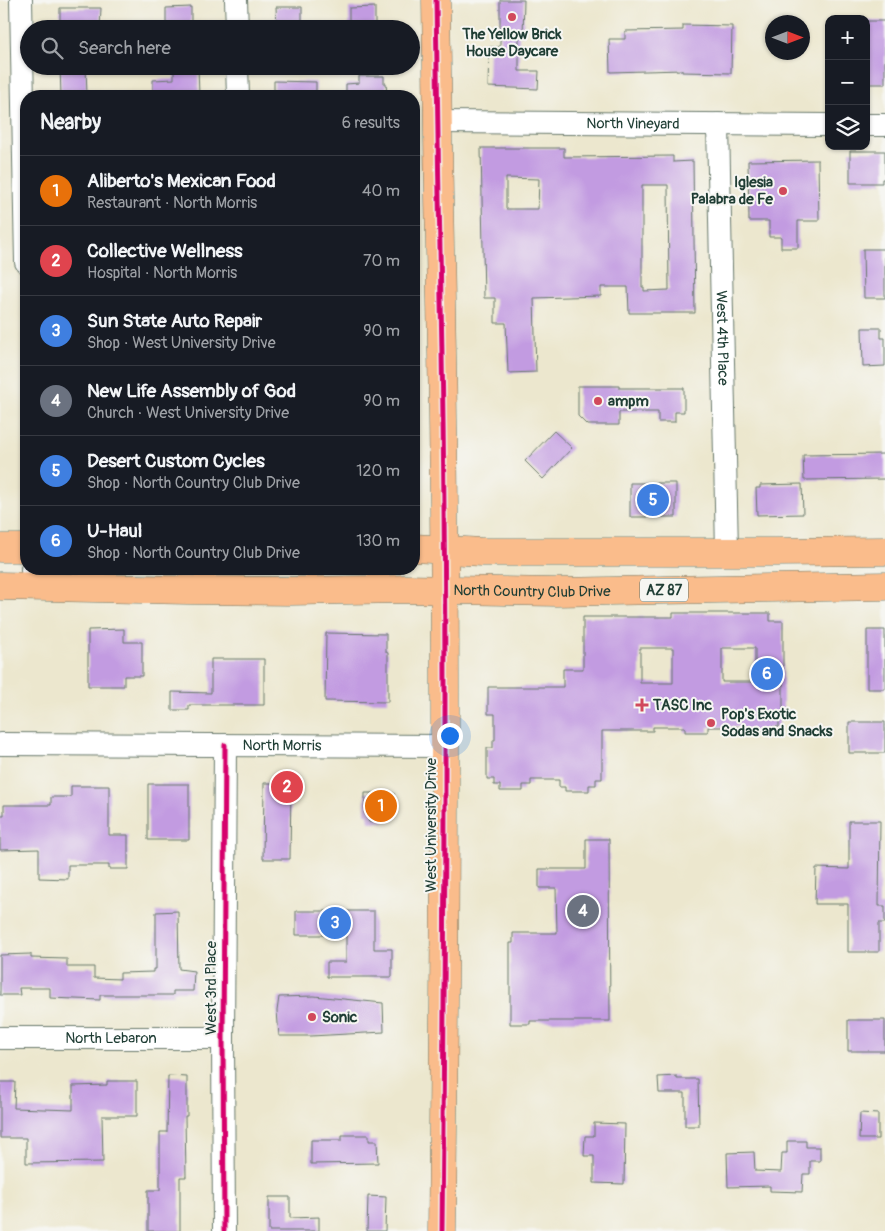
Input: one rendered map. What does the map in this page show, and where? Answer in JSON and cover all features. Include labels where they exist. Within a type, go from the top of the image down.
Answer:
[{"type":"main road","name":"West University Drive","points":[[436,0],[442,354],[444,746],[442,1231]]},
{"type":"main road","points":[[0,548],[20,548]]},
{"type":"main road","points":[[420,549],[443,551],[885,551]]},
{"type":"main road","name":"North Country Club Drive","points":[[0,586],[33,578],[187,590],[611,591],[885,586]]},
{"type":"street","points":[[21,0],[21,20]]},
{"type":"street","points":[[236,0],[237,20]]},
{"type":"street","points":[[22,75],[23,90]]},
{"type":"street","points":[[237,75],[238,90]]},
{"type":"street","name":"North Vineyard","points":[[437,122],[825,125]]},
{"type":"street","name":"West 4th Place","points":[[718,124],[727,552]]},
{"type":"street","points":[[870,125],[885,125]]},
{"type":"street","name":"North Morris","points":[[0,744],[444,746]]},
{"type":"street","name":"West 3rd Place","points":[[224,745],[224,1231]]},
{"type":"street","name":"North Lebaron","points":[[0,1038],[223,1038]]},
{"type":"building","points":[[500,0],[524,0],[523,35],[519,34],[519,71],[539,71],[538,89],[488,87],[489,47],[500,47]]},
{"type":"building","points":[[191,7],[191,20],[166,20],[166,8]]},
{"type":"building","points":[[276,7],[302,7],[302,20],[277,20]]},
{"type":"building","points":[[375,7],[375,20],[349,20],[349,8]]},
{"type":"building","points":[[60,8],[101,8],[100,20],[60,20]]},
{"type":"building","points":[[870,21],[885,21],[885,84],[870,84]]},
{"type":"building","points":[[683,25],[732,26],[731,73],[682,72],[682,70],[610,72],[609,39],[625,39],[625,31],[683,30]]},
{"type":"building","points":[[60,75],[86,75],[87,90],[61,90]]},
{"type":"building","points":[[174,75],[198,75],[199,90],[153,90],[153,80],[174,79]]},
{"type":"building","points":[[359,76],[384,76],[387,90],[346,90],[346,84],[359,83]]},
{"type":"building","points":[[274,81],[316,82],[316,90],[274,90]]},
{"type":"building","points":[[481,148],[564,148],[564,157],[673,156],[673,162],[693,161],[695,313],[629,313],[628,287],[601,287],[601,296],[534,298],[536,372],[508,373],[506,323],[495,323],[495,298],[484,298]],"holes":[[[506,178],[539,179],[538,209],[506,209]],[[642,185],[668,185],[669,290],[644,291],[644,287],[642,287]]]},
{"type":"building","points":[[850,151],[885,151],[885,179],[882,179],[882,183],[850,183]]},
{"type":"building","name":"Iglesia Palabra de Fe","points":[[818,160],[819,221],[798,221],[798,248],[781,248],[781,237],[769,237],[769,221],[749,221],[748,161]]},
{"type":"building","points":[[863,249],[885,249],[885,298],[864,298]]},
{"type":"building","points":[[862,328],[881,328],[881,338],[885,338],[885,366],[863,367]]},
{"type":"building","points":[[578,386],[684,388],[684,412],[675,412],[675,422],[658,422],[658,412],[619,412],[619,425],[587,425],[578,416]]},
{"type":"building","points":[[554,431],[572,448],[543,479],[525,461]]},
{"type":"building","points":[[885,454],[885,479],[804,480],[803,455]]},
{"type":"building","points":[[630,483],[676,483],[676,517],[630,517]]},
{"type":"building","points":[[802,484],[803,514],[757,515],[756,488],[760,488],[760,485]]},
{"type":"building","points":[[673,613],[770,613],[770,621],[783,621],[783,718],[779,718],[779,727],[770,727],[770,731],[740,731],[740,727],[708,727],[708,732],[685,732],[685,727],[653,727],[653,731],[602,731],[602,779],[596,779],[596,785],[589,785],[589,791],[565,791],[565,787],[559,787],[559,780],[531,780],[531,785],[523,785],[523,791],[500,791],[500,785],[494,785],[494,779],[487,779],[487,748],[493,748],[493,740],[495,740],[495,714],[488,714],[488,687],[563,687],[563,669],[583,669],[583,617],[673,617]],"holes":[[[640,648],[673,648],[673,683],[640,683]],[[722,648],[755,648],[755,682],[722,682]]]},
{"type":"building","points":[[124,629],[124,642],[142,642],[142,676],[124,676],[124,686],[88,686],[88,630]]},
{"type":"building","points":[[867,630],[885,630],[885,689],[867,689]]},
{"type":"building","points":[[326,633],[386,634],[388,702],[325,701]]},
{"type":"building","points":[[211,659],[264,659],[264,705],[189,705],[189,710],[172,710],[172,692],[211,693]]},
{"type":"building","points":[[849,722],[885,722],[885,753],[849,753]]},
{"type":"building","points":[[264,783],[291,783],[290,859],[263,859]]},
{"type":"building","points":[[148,784],[189,784],[189,840],[148,840]]},
{"type":"building","points":[[71,786],[109,786],[109,835],[128,835],[128,869],[109,869],[109,865],[68,865],[68,879],[39,878],[39,849],[0,850],[0,816],[4,816],[4,805],[51,805],[51,797],[71,797]]},
{"type":"building","points":[[365,793],[394,793],[393,815],[384,815],[384,822],[369,822],[368,814],[365,814]]},
{"type":"building","points":[[849,821],[880,821],[879,906],[885,906],[885,923],[879,923],[879,952],[848,952],[848,904],[815,904],[816,868],[849,869]]},
{"type":"building","points":[[586,839],[609,839],[610,1021],[530,1021],[530,1024],[510,1024],[510,943],[513,943],[513,933],[557,933],[556,888],[539,888],[539,869],[586,869]]},
{"type":"building","points":[[178,911],[179,969],[194,971],[193,991],[173,991],[173,995],[100,995],[100,1000],[50,998],[50,988],[19,988],[20,995],[0,995],[0,955],[31,954],[31,958],[67,959],[67,967],[94,967],[94,978],[120,979],[120,973],[153,972],[153,969],[156,969],[156,912]]},
{"type":"building","points":[[296,911],[374,911],[374,949],[392,949],[392,977],[327,977],[327,962],[346,962],[346,935],[296,935]]},
{"type":"building","name":"Sonic","points":[[314,996],[383,1003],[384,1032],[279,1036],[277,1011],[279,997]]},
{"type":"building","points":[[848,1020],[885,1020],[885,1051],[848,1051]]},
{"type":"building","points":[[168,1076],[187,1077],[187,1116],[185,1116],[186,1177],[180,1177],[180,1231],[148,1231],[148,1190],[160,1190],[160,1132],[167,1132]]},
{"type":"building","points":[[677,1076],[677,1079],[698,1079],[699,1126],[685,1126],[685,1093],[659,1093],[658,1077]]},
{"type":"building","points":[[107,1081],[137,1081],[137,1116],[102,1116],[103,1162],[26,1163],[26,1138],[0,1138],[0,1082],[15,1082],[14,1108],[73,1110],[73,1086],[107,1085]]},
{"type":"building","points":[[860,1113],[878,1114],[878,1139],[859,1139]]},
{"type":"building","points":[[594,1123],[625,1124],[624,1184],[594,1183],[594,1156],[584,1156],[585,1136],[594,1136]]},
{"type":"building","points":[[342,1135],[369,1135],[369,1141],[377,1141],[378,1163],[311,1164],[311,1140],[342,1140]]},
{"type":"building","points":[[787,1141],[806,1141],[806,1147],[820,1147],[820,1161],[810,1161],[810,1174],[803,1174],[802,1192],[770,1191],[770,1186],[728,1187],[727,1153],[754,1152],[755,1171],[781,1172],[782,1153],[787,1153]]},
{"type":"building","points":[[368,1196],[386,1197],[385,1231],[367,1231]]},
{"type":"building","points":[[269,1197],[290,1197],[290,1218],[319,1217],[319,1231],[269,1231]]},
{"type":"cycle path","points":[[436,0],[445,572],[442,1231]]},
{"type":"cycle path","points":[[224,1231],[225,745]]},
{"type":"place","name":"The Yellow Brick House Daycare","points":[[512,17]]},
{"type":"place","name":"Iglesia Palabra de Fe","points":[[783,191]]},
{"type":"place","name":"ampm","points":[[598,401]]},
{"type":"place","name":"Desert Custom Cycles","points":[[653,500]]},
{"type":"place","name":"U-Haul","points":[[767,674]]},
{"type":"place","name":"TASC Inc","points":[[642,705]]},
{"type":"place","name":"Pop's Exotic Sodas and Snacks","points":[[711,723]]},
{"type":"place","name":"Collective Wellness","points":[[287,787]]},
{"type":"place","name":"Aliberto's Mexican Food","points":[[381,806]]},
{"type":"place","name":"New Life Assembly of God","points":[[583,911]]},
{"type":"place","name":"Sun State Auto Repair","points":[[335,923]]},
{"type":"place","name":"Sonic","points":[[312,1017]]}]
